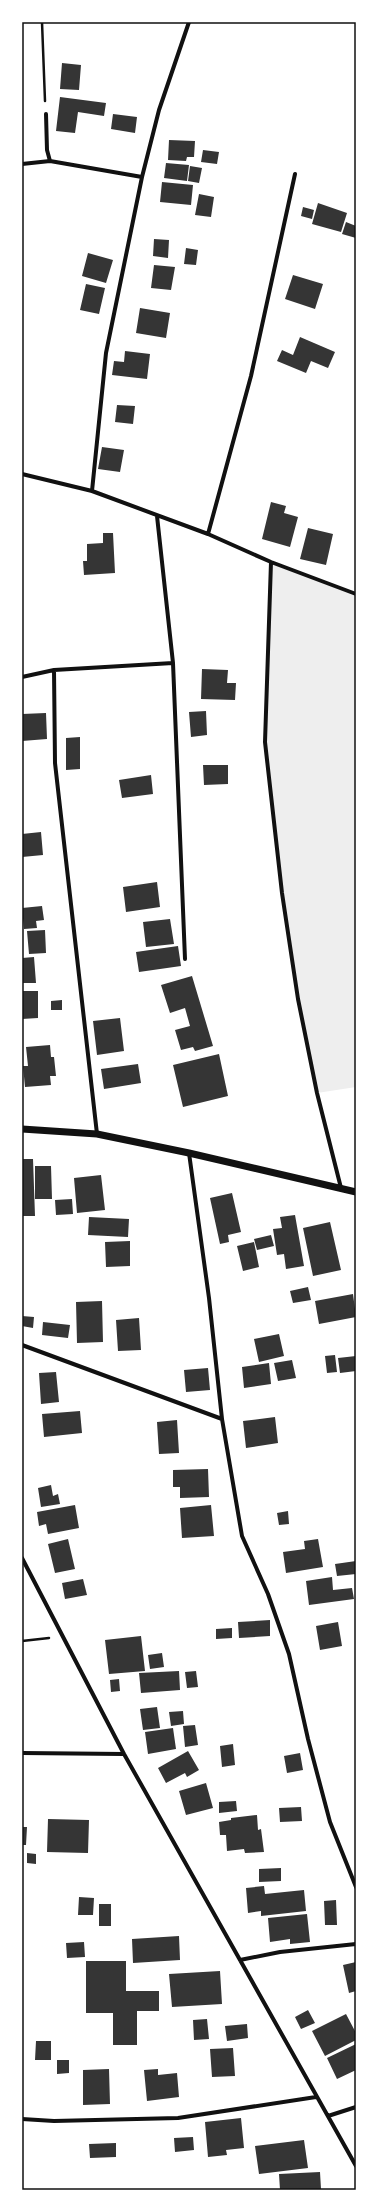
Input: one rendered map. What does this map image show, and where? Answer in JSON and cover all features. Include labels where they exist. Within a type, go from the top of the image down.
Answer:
[{"type":"street","points":[[92,491],[106,353],[142,176],[159,110],[189,22]]},
{"type":"street","points":[[46,114],[47,150],[50,161]]},
{"type":"street","points":[[22,164],[50,161],[142,176]]},
{"type":"street","points":[[208,534],[252,376],[295,174]]},
{"type":"street","points":[[22,474],[92,491],[208,534],[271,562],[356,594]]},
{"type":"street","points":[[156,516],[173,663],[185,959]]},
{"type":"street","points":[[271,562],[265,742],[282,893],[298,999],[317,1093],[341,1188]]},
{"type":"street","points":[[22,677],[54,670],[173,663]]},
{"type":"street","points":[[54,670],[55,763],[97,1134]]},
{"type":"street","points":[[22,1128],[97,1134],[189,1153],[356,1192]]},
{"type":"street","points":[[189,1153],[209,1298],[222,1419],[242,1536],[268,1594],[289,1654],[308,1739],[330,1822],[356,1888]]},
{"type":"street","points":[[22,1344],[222,1419]]},
{"type":"street","points":[[22,1558],[61,1636],[124,1754],[316,2098],[328,2116],[356,2166]]},
{"type":"street","points":[[22,1753],[124,1754]]},
{"type":"street","points":[[240,1960],[280,1952],[356,1944]]},
{"type":"street","points":[[22,2119],[54,2121],[178,2118],[316,2098]]},
{"type":"street","points":[[328,2116],[356,2107]]},
{"type":"path","points":[[42,22],[46,114]]},
{"type":"path","points":[[22,1641],[61,1636]]},
{"type":"shaded area","points":[[271,562],[356,594],[356,1087],[317,1093],[298,999],[282,893],[265,742]]},
{"type":"building","points":[[62,63],[81,65],[79,90],[60,89]]},
{"type":"building","points":[[60,97],[106,103],[104,116],[78,112],[75,133],[56,131]]},
{"type":"building","points":[[113,114],[137,117],[135,133],[111,129]]},
{"type":"building","points":[[169,140],[195,141],[194,157],[187,157],[186,161],[168,160]]},
{"type":"building","points":[[203,150],[219,152],[217,164],[201,162]]},
{"type":"building","points":[[166,163],[189,165],[187,181],[164,178]]},
{"type":"building","points":[[190,166],[202,168],[199,183],[188,181]]},
{"type":"building","points":[[162,182],[193,185],[191,205],[160,202]]},
{"type":"building","points":[[199,194],[214,197],[211,217],[195,215]]},
{"type":"building","points":[[318,203],[347,213],[341,232],[312,224]]},
{"type":"building","points":[[303,207],[314,210],[312,219],[301,216]]},
{"type":"building","points":[[346,222],[356,226],[356,238],[342,234]]},
{"type":"building","points":[[154,239],[169,240],[168,258],[153,256]]},
{"type":"building","points":[[186,248],[198,250],[196,265],[184,264]]},
{"type":"building","points":[[88,253],[113,260],[106,283],[82,276]]},
{"type":"building","points":[[154,265],[175,267],[171,290],[151,288]]},
{"type":"building","points":[[293,275],[323,284],[315,309],[285,299]]},
{"type":"building","points":[[86,284],[105,288],[99,314],[80,310]]},
{"type":"building","points":[[140,308],[170,313],[166,338],[136,333]]},
{"type":"building","points":[[300,337],[335,352],[328,368],[311,361],[306,373],[277,361],[282,350],[293,355]]},
{"type":"building","points":[[125,351],[150,354],[147,379],[112,375],[114,361],[124,362]]},
{"type":"building","points":[[117,405],[135,406],[133,424],[115,422]]},
{"type":"building","points":[[102,447],[124,450],[120,472],[98,469]]},
{"type":"building","points":[[271,502],[286,506],[284,513],[298,517],[290,547],[262,539]]},
{"type":"building","points":[[308,528],[333,534],[326,565],[300,559]]},
{"type":"building","points":[[103,533],[113,533],[115,573],[84,575],[83,561],[87,561],[87,544],[103,543]]},
{"type":"building","points":[[202,669],[228,670],[227,683],[236,683],[235,700],[201,699]]},
{"type":"building","points":[[206,711],[207,735],[191,737],[189,712]]},
{"type":"building","points":[[46,713],[47,739],[22,741],[22,714]]},
{"type":"building","points":[[80,737],[80,769],[66,770],[66,738]]},
{"type":"building","points":[[203,765],[228,765],[228,784],[204,785]]},
{"type":"building","points":[[151,775],[153,794],[122,798],[119,780]]},
{"type":"building","points":[[41,832],[43,855],[22,857],[22,834]]},
{"type":"building","points":[[157,882],[160,907],[126,912],[123,887]]},
{"type":"building","points":[[42,906],[44,920],[36,921],[37,928],[24,929],[22,908]]},
{"type":"building","points":[[170,919],[174,944],[146,947],[143,922]]},
{"type":"building","points":[[45,930],[46,953],[29,954],[27,931]]},
{"type":"building","points":[[178,946],[181,966],[139,972],[136,952]]},
{"type":"building","points":[[34,957],[36,983],[22,983],[22,958]]},
{"type":"building","points":[[192,976],[213,1046],[195,1051],[193,1047],[181,1050],[175,1030],[190,1026],[185,1008],[170,1013],[161,985]]},
{"type":"building","points":[[22,991],[38,991],[38,1018],[22,1019]]},
{"type":"building","points":[[62,1000],[62,1010],[51,1010],[51,1001]]},
{"type":"building","points":[[120,1018],[124,1051],[97,1055],[93,1021]]},
{"type":"building","points":[[50,1045],[51,1057],[54,1057],[56,1076],[50,1076],[51,1085],[25,1087],[23,1066],[28,1066],[26,1047]]},
{"type":"building","points":[[219,1054],[228,1096],[183,1107],[173,1065]]},
{"type":"building","points":[[138,1064],[141,1083],[104,1089],[101,1069]]},
{"type":"building","points":[[22,1159],[33,1159],[35,1216],[22,1216]]},
{"type":"building","points":[[35,1166],[51,1166],[52,1199],[35,1199]]},
{"type":"building","points":[[101,1175],[105,1210],[77,1213],[74,1178]]},
{"type":"building","points":[[232,1193],[241,1232],[228,1235],[229,1242],[220,1244],[210,1198]]},
{"type":"building","points":[[72,1199],[73,1214],[56,1215],[55,1200]]},
{"type":"building","points":[[295,1215],[304,1266],[286,1269],[284,1254],[277,1255],[273,1229],[282,1228],[280,1217]]},
{"type":"building","points":[[89,1217],[129,1219],[128,1237],[88,1235]]},
{"type":"building","points":[[330,1222],[341,1270],[313,1276],[303,1228]]},
{"type":"building","points":[[271,1235],[274,1246],[257,1250],[254,1239]]},
{"type":"building","points":[[130,1241],[130,1266],[106,1267],[105,1242]]},
{"type":"building","points":[[254,1242],[259,1267],[243,1271],[237,1246]]},
{"type":"building","points":[[308,1287],[311,1300],[293,1303],[290,1291]]},
{"type":"building","points":[[353,1294],[356,1317],[319,1324],[315,1301]]},
{"type":"building","points":[[102,1301],[103,1342],[77,1343],[76,1302]]},
{"type":"building","points":[[22,1316],[34,1317],[33,1328],[22,1326]]},
{"type":"building","points":[[139,1318],[141,1350],[118,1351],[116,1320]]},
{"type":"building","points":[[43,1322],[70,1325],[68,1338],[42,1335]]},
{"type":"building","points":[[279,1334],[284,1356],[259,1362],[254,1339]]},
{"type":"building","points":[[335,1355],[337,1372],[327,1373],[325,1356]]},
{"type":"building","points":[[356,1356],[356,1371],[340,1373],[338,1358]]},
{"type":"building","points":[[292,1360],[296,1378],[278,1381],[274,1363]]},
{"type":"building","points":[[269,1363],[271,1384],[244,1388],[242,1367]]},
{"type":"building","points":[[208,1368],[210,1390],[186,1392],[184,1370]]},
{"type":"building","points":[[56,1372],[59,1402],[41,1404],[39,1373]]},
{"type":"building","points":[[80,1411],[82,1433],[44,1437],[42,1414]]},
{"type":"building","points":[[275,1417],[278,1443],[246,1448],[243,1421]]},
{"type":"building","points":[[177,1420],[179,1453],[159,1454],[157,1422]]},
{"type":"building","points":[[208,1469],[209,1497],[180,1498],[180,1487],[173,1487],[173,1470]]},
{"type":"building","points":[[51,1485],[53,1496],[58,1494],[60,1504],[41,1507],[38,1488]]},
{"type":"building","points":[[75,1505],[79,1528],[48,1534],[46,1524],[39,1526],[37,1512]]},
{"type":"building","points":[[211,1505],[214,1536],[182,1538],[180,1508]]},
{"type":"building","points":[[288,1511],[289,1524],[279,1525],[277,1513]]},
{"type":"building","points":[[68,1539],[75,1569],[55,1573],[48,1544]]},
{"type":"building","points":[[318,1539],[323,1567],[286,1573],[283,1552],[305,1549],[304,1541]]},
{"type":"building","points":[[356,1561],[356,1574],[337,1576],[335,1564]]},
{"type":"building","points":[[332,1577],[333,1590],[352,1588],[354,1599],[309,1605],[306,1581]]},
{"type":"building","points":[[83,1579],[87,1595],[65,1599],[62,1583]]},
{"type":"building","points":[[270,1620],[270,1636],[239,1638],[238,1622]]},
{"type":"building","points":[[338,1622],[342,1646],[320,1650],[316,1626]]},
{"type":"building","points":[[232,1628],[232,1638],[216,1639],[216,1629]]},
{"type":"building","points":[[141,1636],[145,1671],[109,1674],[105,1640]]},
{"type":"building","points":[[162,1653],[164,1667],[150,1669],[148,1655]]},
{"type":"building","points":[[179,1671],[180,1690],[141,1693],[139,1673]]},
{"type":"building","points":[[196,1671],[198,1687],[187,1688],[185,1672]]},
{"type":"building","points":[[119,1679],[120,1691],[111,1692],[110,1680]]},
{"type":"building","points":[[157,1707],[160,1728],[143,1730],[140,1709]]},
{"type":"building","points":[[183,1711],[184,1724],[171,1726],[169,1712]]},
{"type":"building","points":[[195,1725],[198,1745],[185,1747],[183,1726]]},
{"type":"building","points":[[173,1728],[176,1749],[148,1754],[145,1732]]},
{"type":"building","points":[[233,1744],[235,1765],[222,1767],[220,1746]]},
{"type":"building","points":[[188,1751],[199,1770],[187,1777],[185,1773],[166,1783],[158,1768]]},
{"type":"building","points":[[300,1753],[303,1770],[287,1773],[284,1756]]},
{"type":"building","points":[[206,1783],[213,1808],[186,1815],[179,1791]]},
{"type":"building","points":[[236,1801],[237,1811],[219,1813],[219,1802]]},
{"type":"building","points":[[301,1807],[302,1821],[280,1822],[279,1808]]},
{"type":"building","points":[[257,1815],[258,1830],[261,1829],[264,1852],[245,1853],[244,1849],[227,1851],[226,1835],[220,1835],[219,1822],[231,1820],[231,1818]]},
{"type":"building","points":[[48,1819],[89,1820],[88,1853],[47,1852]]},
{"type":"building","points":[[22,1827],[27,1827],[26,1845],[22,1845]]},
{"type":"building","points":[[27,1853],[36,1854],[36,1864],[27,1863]]},
{"type":"building","points":[[281,1868],[281,1881],[259,1882],[259,1869]]},
{"type":"building","points":[[264,1886],[265,1894],[304,1890],[306,1911],[261,1916],[261,1911],[248,1913],[246,1888]]},
{"type":"building","points":[[79,1897],[94,1898],[93,1915],[78,1915]]},
{"type":"building","points":[[336,1900],[337,1925],[325,1925],[324,1901]]},
{"type":"building","points":[[99,1904],[111,1904],[111,1926],[99,1926]]},
{"type":"building","points":[[307,1914],[310,1942],[290,1944],[290,1939],[270,1942],[268,1918]]},
{"type":"building","points":[[179,1936],[180,1960],[133,1963],[132,1939]]},
{"type":"building","points":[[84,1942],[85,1957],[67,1958],[66,1943]]},
{"type":"building","points":[[86,1961],[126,1961],[126,1991],[159,1991],[159,2011],[137,2011],[137,2045],[113,2045],[113,2013],[86,2013]]},
{"type":"building","points":[[356,1962],[356,1991],[349,1993],[343,1965]]},
{"type":"building","points":[[220,1971],[222,2004],[172,2007],[169,1974]]},
{"type":"building","points":[[308,2010],[315,2023],[301,2029],[295,2017]]},
{"type":"building","points":[[346,2014],[356,2033],[356,2040],[325,2056],[312,2031]]},
{"type":"building","points":[[207,2019],[209,2039],[194,2040],[193,2020]]},
{"type":"building","points":[[247,2024],[248,2038],[227,2041],[225,2026]]},
{"type":"building","points":[[36,2041],[51,2041],[51,2060],[35,2060]]},
{"type":"building","points":[[356,2044],[356,2070],[337,2079],[327,2058]]},
{"type":"building","points":[[233,2048],[235,2076],[212,2077],[210,2049]]},
{"type":"building","points":[[57,2060],[69,2060],[69,2073],[57,2074]]},
{"type":"building","points":[[109,2069],[110,2104],[83,2105],[83,2070]]},
{"type":"building","points":[[158,2069],[158,2075],[177,2073],[179,2097],[147,2101],[144,2070]]},
{"type":"building","points":[[241,2118],[244,2148],[226,2150],[227,2155],[208,2157],[205,2122]]},
{"type":"building","points":[[193,2137],[194,2150],[175,2152],[174,2138]]},
{"type":"building","points":[[304,2140],[308,2168],[259,2174],[255,2146]]},
{"type":"building","points":[[116,2143],[116,2157],[90,2158],[89,2144]]},
{"type":"building","points":[[320,2172],[321,2189],[280,2190],[279,2174]]}]
